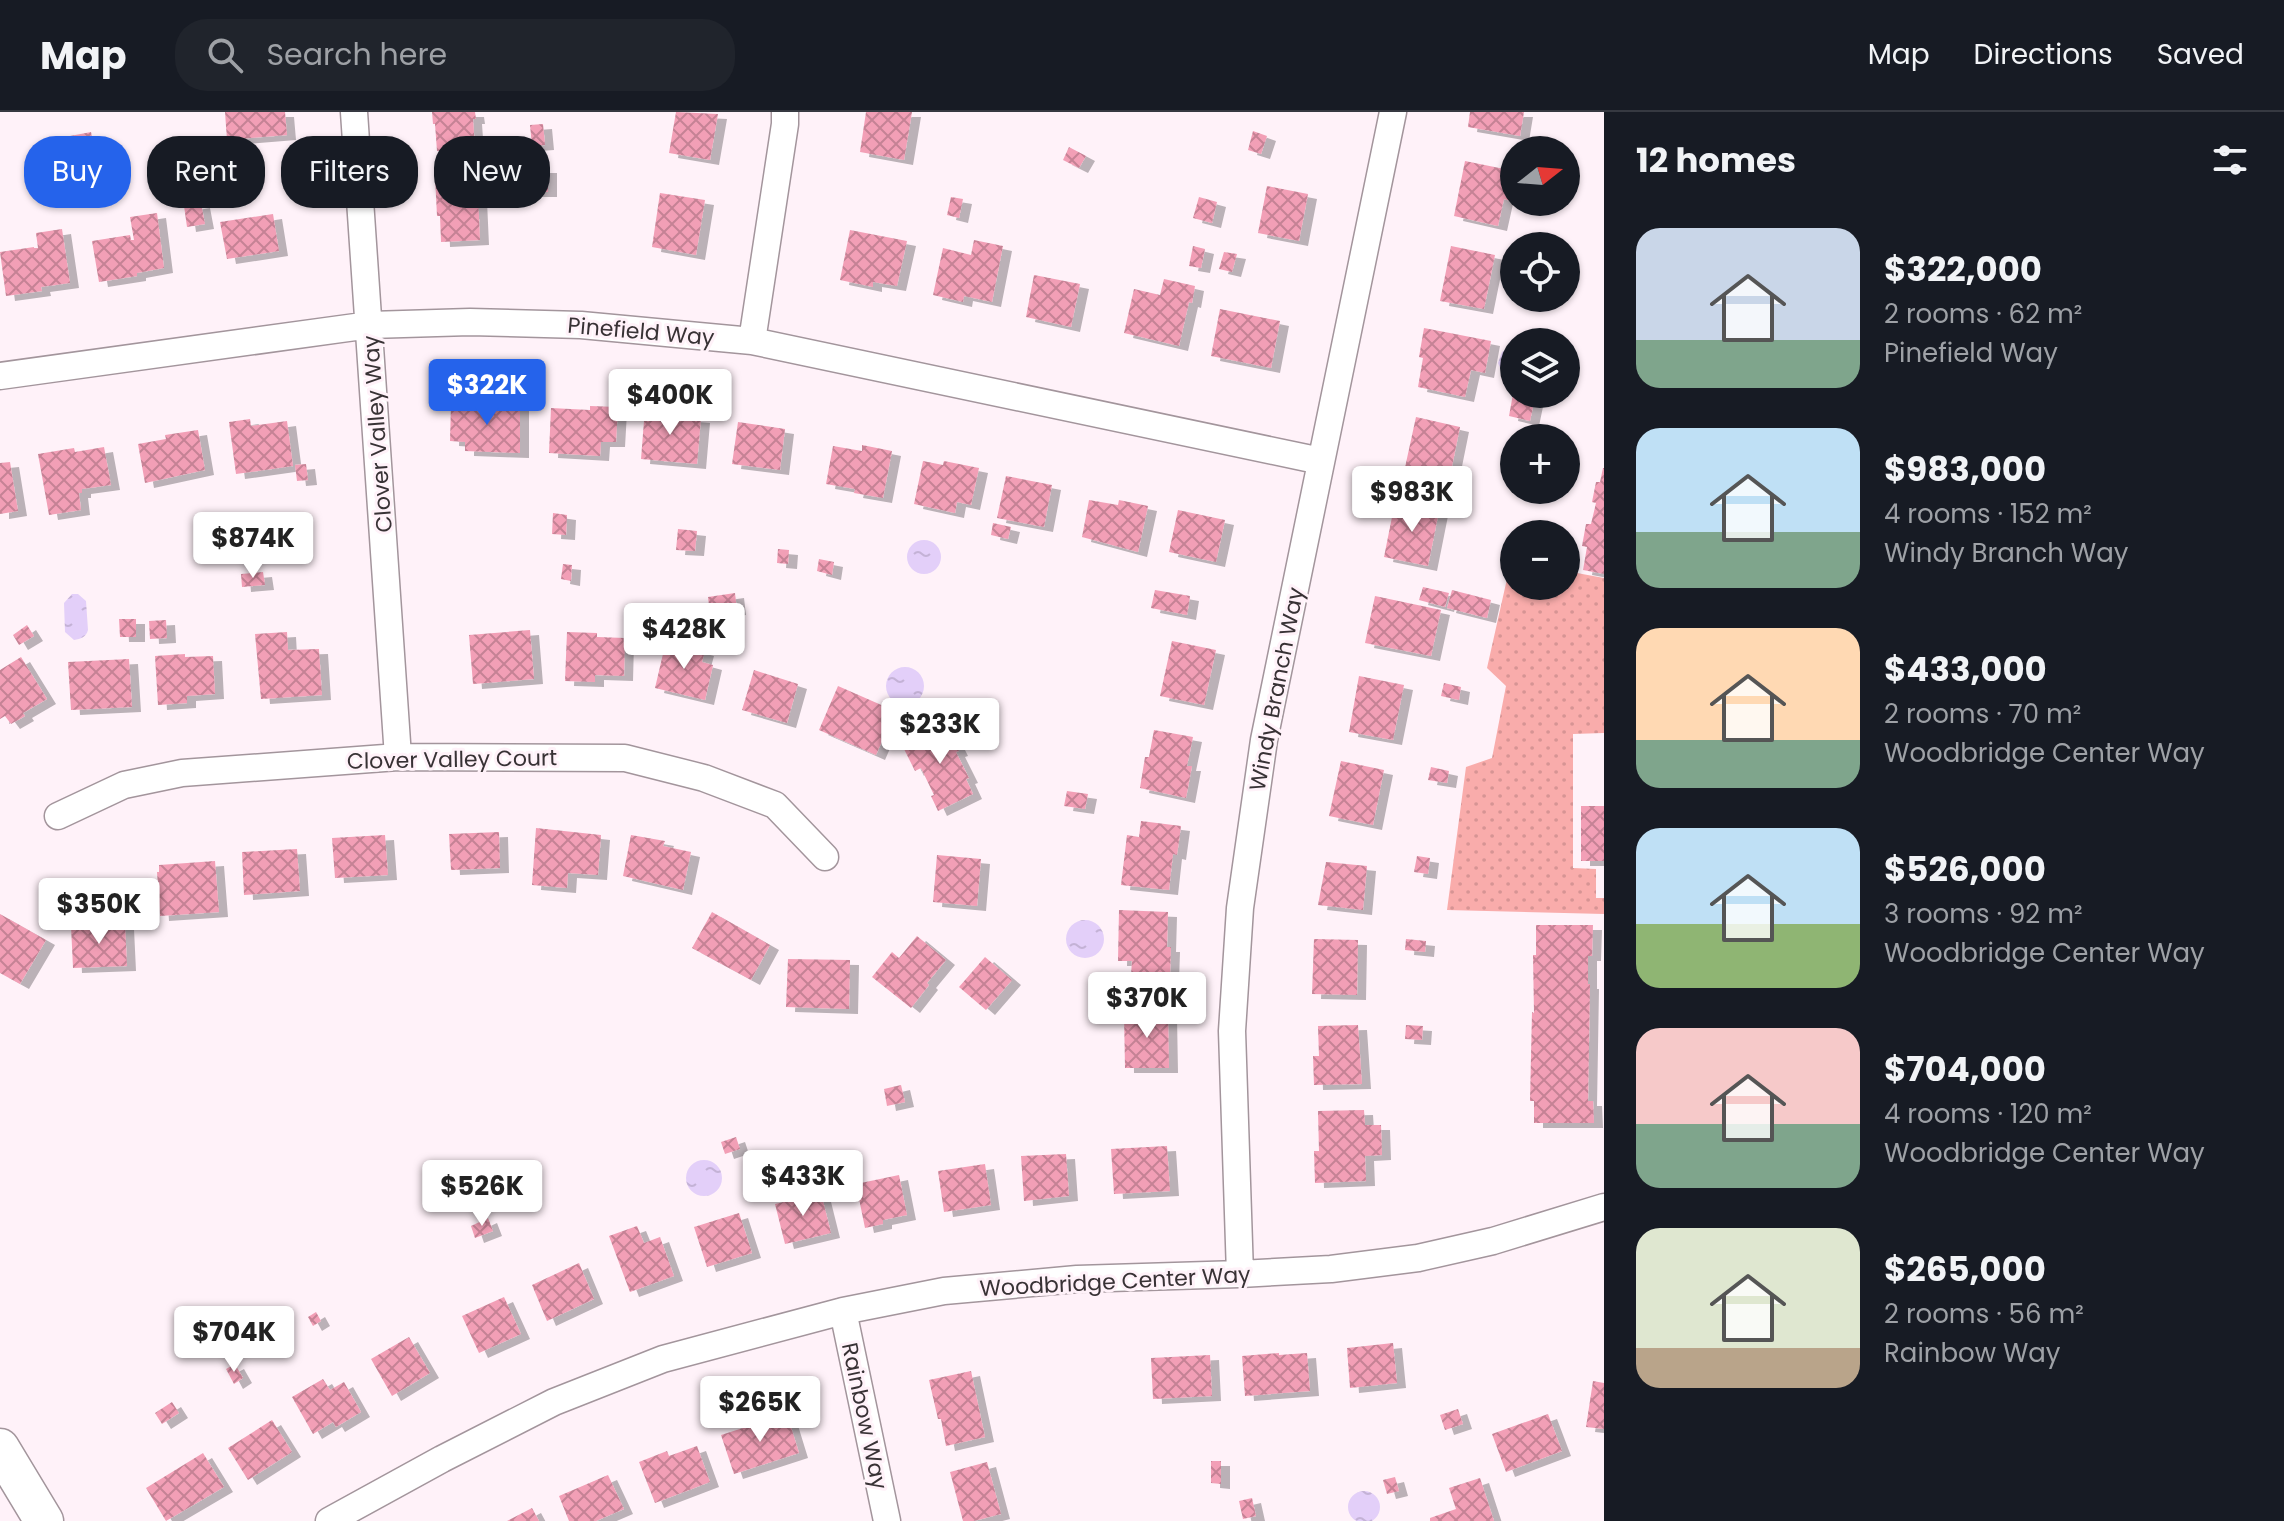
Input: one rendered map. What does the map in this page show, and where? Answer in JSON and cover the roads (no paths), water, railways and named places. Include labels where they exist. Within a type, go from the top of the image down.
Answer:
[{"type":"street","name":"Clover Valley Way","points":[[354,112],[398,757]]},
{"type":"street","points":[[752,341],[785,112]]},
{"type":"street","name":"Windy Branch Way","points":[[1240,1274],[1232,1031],[1240,908],[1264,740],[1393,112]]},
{"type":"street","name":"Pinefield Way","points":[[0,376],[370,325],[470,322],[581,325],[752,341],[1321,461]]},
{"type":"street","name":"Clover Valley Court","points":[[58,816],[124,785],[182,773],[398,757],[625,758],[704,778],[775,805],[825,857]]},
{"type":"street","name":"Woodbridge Center Way","points":[[329,1521],[554,1402],[663,1359],[843,1311],[944,1291],[1077,1279],[1331,1269],[1418,1258],[1493,1241],[1604,1207]]},
{"type":"street","name":"Rainbow Way","points":[[843,1311],[887,1521]]},
{"type":"street","points":[[0,1448],[44,1521]]},
{"type":"water","points":[[924,540],[936,545],[941,557],[936,569],[924,574],[912,569],[907,557],[912,545]]},
{"type":"water","points":[[72,594],[78,594],[86,601],[88,630],[83,637],[74,640],[65,632],[64,603]]},
{"type":"water","points":[[905,667],[918,673],[924,686],[918,699],[905,705],[892,699],[886,686],[892,673]]},
{"type":"water","points":[[1085,920],[1098,926],[1104,939],[1098,952],[1085,958],[1072,952],[1066,939],[1072,926]]},
{"type":"water","points":[[704,1160],[717,1165],[722,1178],[717,1191],[704,1196],[691,1191],[686,1178],[691,1165]]},
{"type":"water","points":[[1370,1492],[1379,1501],[1376,1519],[1358,1522],[1352,1519],[1348,1507],[1352,1495]]}]
